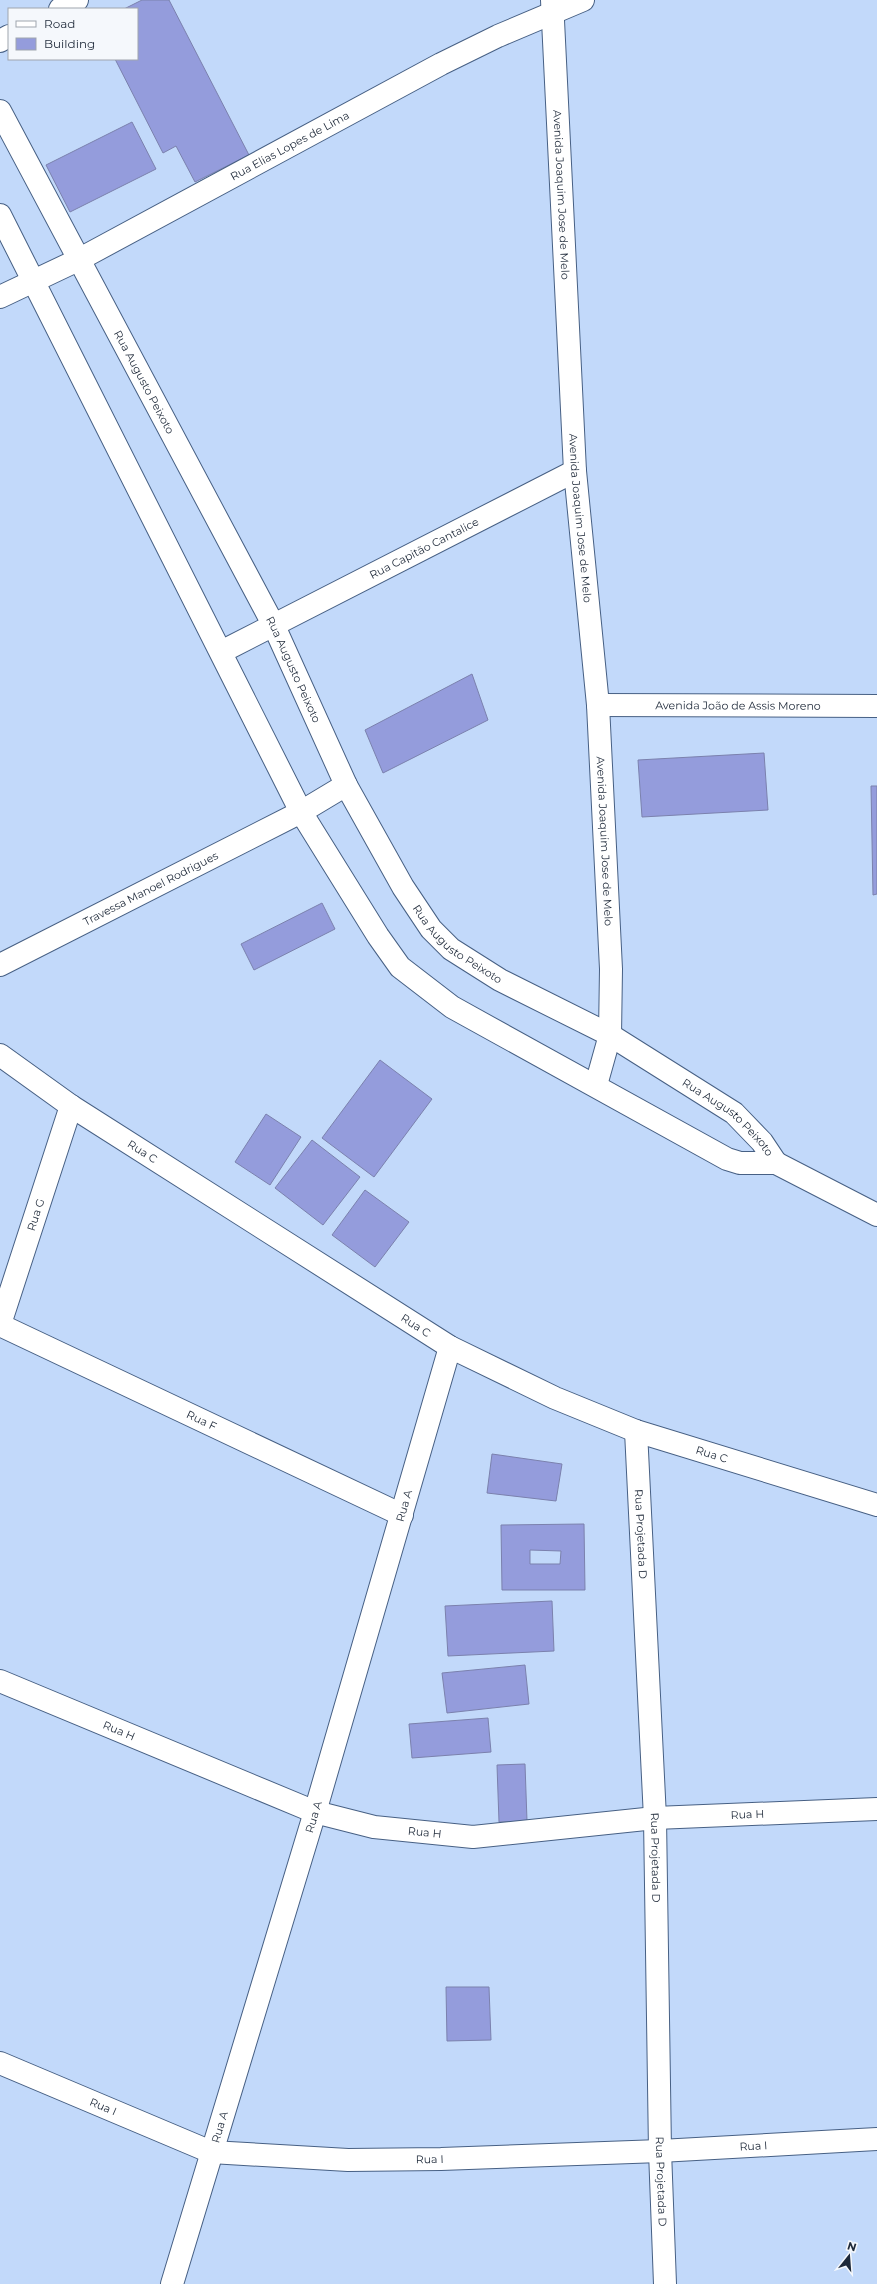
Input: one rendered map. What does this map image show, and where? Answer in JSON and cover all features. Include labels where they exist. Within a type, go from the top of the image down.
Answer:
[{"type":"street","points":[[62,8],[77,0]]},
{"type":"street","name":"Rua Elias Lopes de Lima","points":[[0,298],[34,280],[78,260],[552,6],[583,0]]},
{"type":"street","name":"Avenida Joaquim Jose de Melo","points":[[552,6],[575,472],[598,705],[611,970],[610,1035],[596,1085]]},
{"type":"street","name":"Rua Augusto Peixoto","points":[[0,112],[274,626],[346,785],[414,905],[431,929],[451,949],[500,980],[610,1035],[734,1113],[762,1142],[776,1163]]},
{"type":"street","name":"Rua Augusto Peixoto","points":[[0,215],[301,812],[378,936],[400,967],[452,1007],[596,1085],[727,1159],[740,1162],[776,1163]]},
{"type":"street","name":"Rua Capitão Cantalice","points":[[221,652],[575,472]]},
{"type":"street","name":"Avenida João de Assis Moreno","points":[[598,705],[877,706]]},
{"type":"street","name":"Travessa Manoel Rodrigues","points":[[0,965],[301,812],[346,785]]},
{"type":"street","name":"Rua C","points":[[0,1055],[71,1106],[450,1347],[555,1398],[636,1431],[877,1505]]},
{"type":"street","name":"Rua G","points":[[0,1324],[71,1106]]},
{"type":"street","points":[[776,1163],[877,1215]]},
{"type":"street","name":"Rua F","points":[[0,1324],[402,1515]]},
{"type":"street","name":"Rua A","points":[[172,2284],[315,1812],[450,1347]]},
{"type":"street","name":"Rua Projetada D","points":[[636,1431],[655,1818],[660,2151],[664,2284]]},
{"type":"street","name":"Rua H","points":[[0,1681],[315,1812],[374,1827],[466,1836],[655,1818],[877,1809]]},
{"type":"street","name":"Rua I","points":[[0,2063],[211,2152],[348,2160],[660,2151],[877,2139]]},
{"type":"building","points":[[142,0],[169,0],[249,155],[195,182],[176,146],[163,153],[116,60],[138,60],[138,8],[126,8]]},
{"type":"building","points":[[132,122],[156,169],[70,212],[46,165]]},
{"type":"building","points":[[472,674],[488,720],[383,773],[365,730]]},
{"type":"building","points":[[764,753],[768,810],[642,817],[638,760]]},
{"type":"building","points":[[871,786],[877,786],[877,894],[873,895]]},
{"type":"building","points":[[322,903],[335,929],[254,970],[241,944]]},
{"type":"building","points":[[380,1060],[432,1099],[374,1177],[322,1138]]},
{"type":"building","points":[[266,1114],[301,1137],[270,1185],[235,1162]]},
{"type":"building","points":[[312,1140],[360,1177],[323,1225],[275,1188]]},
{"type":"building","points":[[365,1190],[409,1222],[375,1267],[332,1235]]},
{"type":"building","points":[[492,1454],[562,1464],[556,1501],[487,1493]]},
{"type":"building","points":[[584,1524],[585,1590],[502,1590],[501,1525]],"holes":[[[530,1550],[561,1551],[560,1564],[530,1564]]]},
{"type":"building","points":[[552,1601],[554,1651],[448,1656],[445,1606]]},
{"type":"building","points":[[525,1665],[529,1704],[447,1713],[442,1673]]},
{"type":"building","points":[[488,1718],[491,1752],[412,1758],[409,1724]]},
{"type":"building","points":[[525,1764],[527,1821],[499,1822],[497,1765]]},
{"type":"building","points":[[446,1987],[489,1987],[491,2040],[447,2041]]}]
